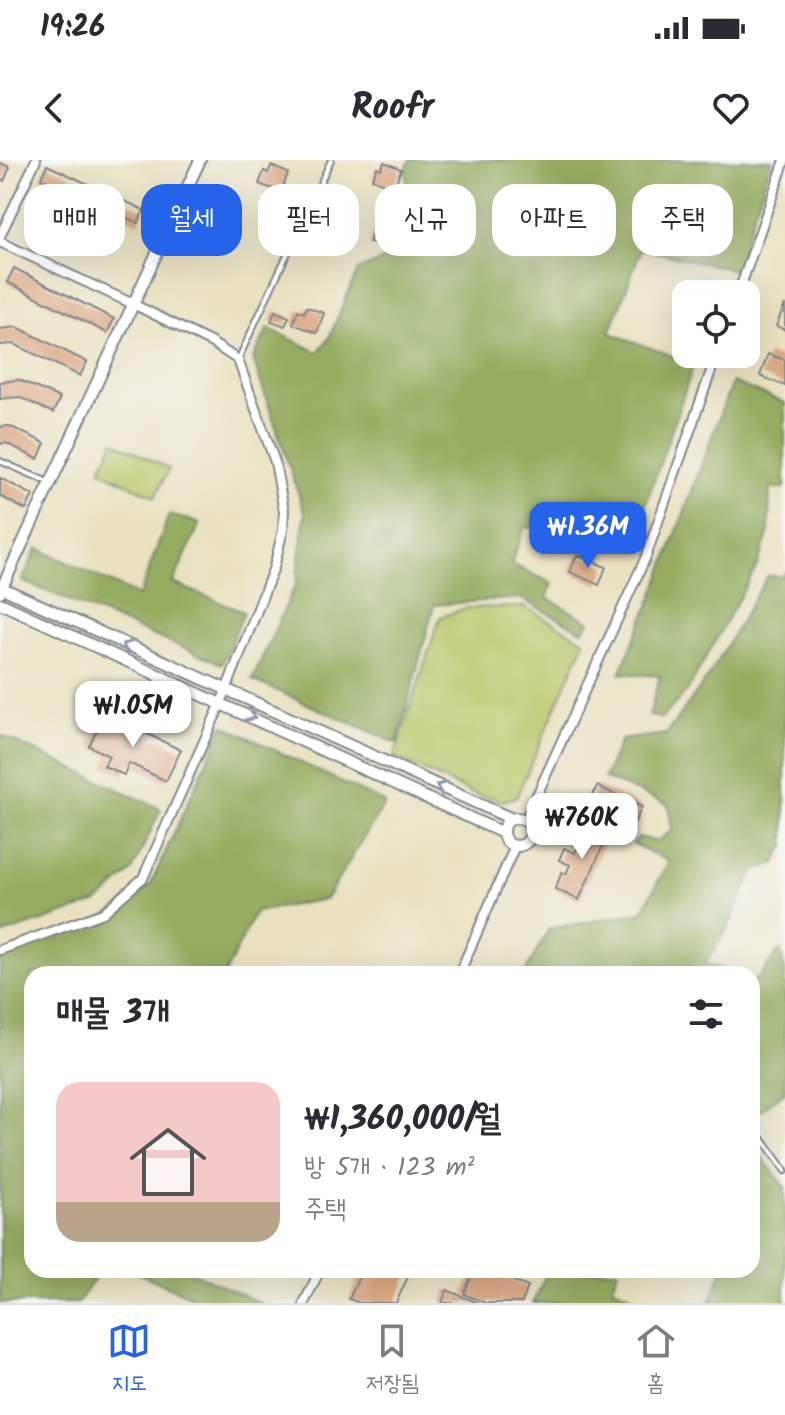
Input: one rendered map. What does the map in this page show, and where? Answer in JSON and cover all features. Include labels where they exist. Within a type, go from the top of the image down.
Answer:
[{"type":"street","points":[[0,950],[103,913],[143,878],[221,703],[274,567],[284,520],[275,462],[238,360],[212,343],[0,239],[36,160]]},
{"type":"street","points":[[0,603],[503,833],[507,842],[515,846],[525,844],[530,837],[530,828],[525,821],[512,819],[1,589],[200,160]]},
{"type":"street","points":[[743,280],[785,160]]},
{"type":"street","points":[[525,821],[645,559],[712,368]]},
{"type":"street","points":[[503,833],[512,819]]},
{"type":"street","points":[[462,966],[515,846]]},
{"type":"street","points":[[304,1303],[316,1278]]},
{"type":"lane","points":[[238,360],[331,160]]},
{"type":"lane","points":[[0,461],[51,483]]},
{"type":"lane","points":[[142,716],[159,675]]},
{"type":"lane","points":[[760,1135],[785,1171]]},
{"type":"green space","points":[[410,160],[772,160],[735,270],[672,256],[733,256],[733,184],[632,184],[632,256],[638,256],[610,333],[672,356],[672,368],[693,368],[633,542],[525,527],[511,564],[552,583],[547,598],[590,622],[582,631],[520,598],[434,605],[397,743],[252,680],[296,584],[305,513],[253,359],[268,328],[318,352],[328,340],[358,270],[394,256],[476,256],[476,184],[407,184],[406,170]]},
{"type":"green space","points":[[732,382],[785,403],[785,488],[770,488],[769,531],[757,566],[687,691],[662,718],[649,716],[660,676],[620,673],[654,594]]},
{"type":"green space","points":[[114,441],[169,469],[155,497],[100,470]]},
{"type":"green space","points":[[169,515],[200,523],[173,583],[244,612],[222,664],[22,581],[37,548],[139,596]]},
{"type":"green space","points":[[785,572],[785,845],[775,863],[753,872],[727,930],[705,963],[714,966],[528,966],[549,929],[642,912],[669,861],[633,844],[639,837],[657,842],[672,830],[668,804],[604,778],[621,740],[666,734],[710,674],[768,575],[783,577]]},
{"type":"green space","points":[[525,607],[585,641],[517,796],[504,801],[474,794],[394,757],[440,617],[467,608]]},
{"type":"green space","points":[[223,725],[385,803],[326,899],[255,912],[229,966],[24,966],[24,1278],[95,1278],[78,1303],[0,1303],[0,958],[95,923],[150,886]]},
{"type":"green space","points":[[0,735],[161,809],[132,871],[98,902],[0,935]]},
{"type":"green space","points":[[780,949],[785,970],[785,1092],[760,1111],[760,976]]},
{"type":"green space","points":[[760,1155],[785,1187],[785,1303],[709,1303],[720,1278],[760,1278]]},
{"type":"green space","points":[[149,1278],[205,1278],[261,1303],[206,1303]]},
{"type":"green space","points":[[544,1278],[615,1278],[612,1287],[635,1297],[632,1303],[533,1303]]},
{"type":"building","points":[[384,162],[401,169],[395,184],[372,179],[377,167],[381,169]]},
{"type":"building","points":[[0,163],[10,167],[4,181],[0,179]]},
{"type":"building","points":[[47,165],[88,184],[54,184],[41,178]]},
{"type":"building","points":[[271,166],[288,173],[284,184],[259,184],[264,171],[268,173]]},
{"type":"building","points":[[125,201],[141,209],[138,223],[125,217]]},
{"type":"building","points":[[375,230],[375,245],[369,242]]},
{"type":"building","points":[[14,268],[114,319],[107,333],[7,282]]},
{"type":"building","points":[[785,304],[785,330],[776,326]]},
{"type":"building","points":[[307,307],[324,313],[317,333],[293,324],[298,310],[304,313]]},
{"type":"building","points":[[275,311],[289,317],[285,326],[271,321]]},
{"type":"building","points":[[17,327],[87,362],[80,376],[14,344],[0,345],[0,329]]},
{"type":"building","points":[[768,354],[785,360],[785,386],[760,376]]},
{"type":"building","points":[[19,380],[60,398],[53,413],[19,397],[0,399],[0,382]]},
{"type":"building","points":[[9,426],[45,443],[38,459],[6,443],[0,444],[0,427]]},
{"type":"building","points":[[0,478],[33,495],[26,510],[0,496]]},
{"type":"building","points":[[577,555],[606,567],[599,585],[570,572]]},
{"type":"building","points":[[105,714],[181,750],[166,781],[129,763],[124,775],[104,766],[109,756],[89,746]]},
{"type":"building","points":[[597,786],[642,807],[631,830],[586,810]]},
{"type":"building","points":[[585,821],[609,832],[579,900],[555,889],[562,872],[566,874],[570,865],[559,860],[564,848],[575,853],[582,839],[578,837]]},
{"type":"building","points":[[358,1278],[407,1278],[396,1303],[359,1303],[349,1299]]},
{"type":"building","points":[[471,1278],[506,1278],[528,1287],[522,1303],[485,1303],[464,1294]]},
{"type":"building","points":[[447,1290],[478,1303],[442,1303]]}]
